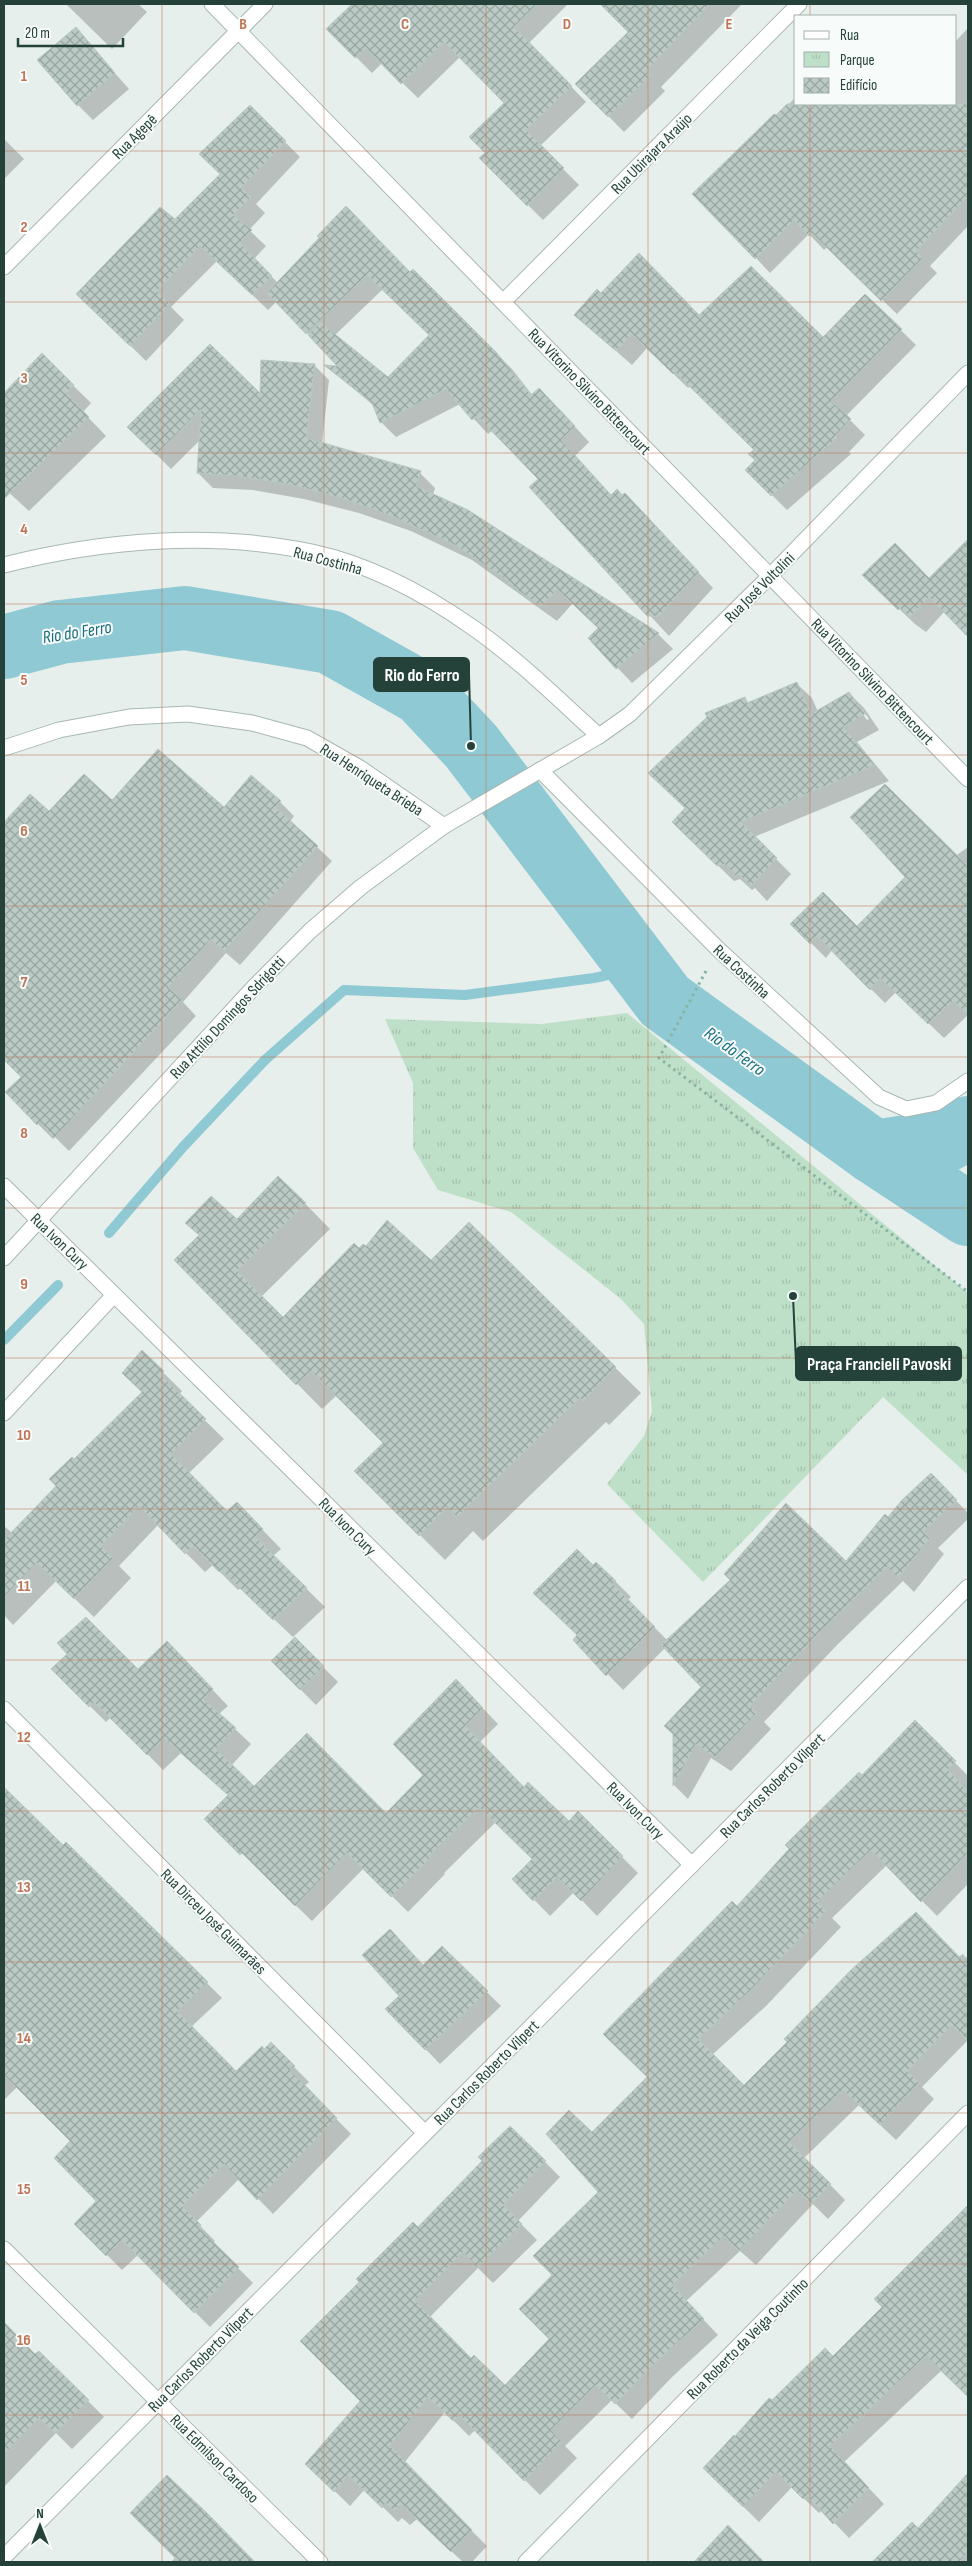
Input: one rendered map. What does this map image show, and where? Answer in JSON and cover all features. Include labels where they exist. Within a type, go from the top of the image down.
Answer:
[{"type":"street","name":"Rua Vitorino Silvino Bittencourt","points":[[212,4],[968,779]]},
{"type":"street","name":"Rua Agepê","points":[[4,267],[265,4]]},
{"type":"street","name":"Rua Ubirajara Araújo","points":[[504,302],[799,4]]},
{"type":"street","name":"Rua José Voltolini","points":[[477,806],[599,736],[630,714],[660,688],[968,373]]},
{"type":"street","name":"Rua Costinha","points":[[4,565],[45,555],[147,542],[207,541],[313,552],[370,571],[422,597],[472,627],[516,661],[599,736]]},
{"type":"street","name":"Rua Henriqueta Brieba","points":[[4,748],[59,730],[129,717],[188,714],[252,723],[307,738],[360,768],[444,826]]},
{"type":"street","name":"Rua Costinha","points":[[535,773],[718,949],[879,1097],[906,1108],[926,1105],[936,1103],[968,1081]]},
{"type":"street","name":"Rua Attílio Domingos Sdrigotti","points":[[4,1258],[255,986],[310,931],[361,887],[444,826],[477,806]]},
{"type":"street","name":"Rua Ivon Cury","points":[[4,1186],[692,1865]]},
{"type":"street","points":[[4,1413],[114,1295]]},
{"type":"street","name":"Rua Carlos Roberto Vilpert","points":[[4,2557],[968,1587]]},
{"type":"street","name":"Rua Dirceu José Guimarães","points":[[4,1709],[425,2133]]},
{"type":"street","name":"Rua Roberto da Veiga Coutinho","points":[[526,2562],[968,2113]]},
{"type":"street","name":"Rua Edmilson Cardoso","points":[[4,2249],[320,2562]]},
{"type":"path","points":[[718,949],[658,1058],[968,1292]]},
{"type":"green space","points":[[627,1013],[968,1293],[968,1475],[883,1397],[703,1582],[607,1484],[644,1436],[652,1411],[644,1324],[621,1299],[511,1212],[438,1190],[413,1148],[413,1083],[385,1019],[542,1024]]},
{"type":"building","points":[[352,4],[537,4],[514,27],[572,86],[526,130],[564,168],[527,206],[479,158],[485,153],[469,137],[504,103],[444,42],[401,84],[366,48],[355,58],[326,29]]},
{"type":"building","points":[[600,4],[710,4],[646,71],[651,75],[608,117],[575,84],[628,32]]},
{"type":"building","points":[[76,27],[115,73],[77,106],[37,60]]},
{"type":"building","points":[[787,104],[968,104],[968,196],[916,251],[923,258],[881,301],[812,233],[809,236],[794,220],[755,259],[692,194],[774,114],[776,115]]},
{"type":"building","points":[[250,105],[286,141],[241,188],[251,197],[233,215],[252,230],[240,243],[272,276],[252,295],[200,246],[157,291],[170,304],[130,346],[76,294],[160,207],[175,219],[220,174],[199,154]]},
{"type":"building","points":[[346,206],[410,272],[413,269],[496,352],[531,395],[539,388],[575,426],[561,440],[611,495],[617,489],[622,495],[625,493],[699,572],[659,616],[647,616],[529,487],[538,479],[477,416],[472,420],[446,389],[380,423],[372,403],[324,365],[337,366],[308,335],[320,322],[388,377],[429,335],[367,275],[306,334],[267,293],[319,238],[317,236]]},
{"type":"building","points":[[639,253],[699,315],[751,266],[823,337],[865,294],[902,329],[831,401],[851,419],[835,436],[837,438],[771,496],[745,470],[755,460],[748,454],[754,450],[675,372],[673,374],[632,334],[616,351],[574,315],[597,289],[601,293]]},
{"type":"building","points":[[210,344],[260,393],[261,360],[315,364],[306,438],[421,471],[416,486],[468,510],[659,633],[616,669],[588,638],[598,628],[557,589],[541,607],[508,583],[510,582],[455,545],[394,517],[342,498],[288,484],[237,476],[197,473],[201,409],[156,455],[127,427]]},
{"type":"building","points":[[42,353],[74,385],[66,393],[89,417],[4,499],[4,393]]},
{"type":"building","points":[[968,539],[968,637],[929,597],[910,617],[900,608],[898,610],[862,575],[895,543],[929,578]]},
{"type":"building","points":[[797,682],[811,714],[849,692],[865,714],[843,727],[875,765],[741,822],[777,858],[751,886],[739,874],[736,876],[724,864],[717,866],[672,822],[685,808],[648,773],[707,717],[705,713],[745,697],[747,703]]},
{"type":"building","points":[[158,749],[224,807],[251,775],[281,801],[275,807],[318,846],[224,951],[211,939],[168,987],[182,1000],[54,1138],[40,1122],[37,1125],[5,1092],[21,1077],[4,1060],[4,822],[30,794],[49,811],[84,774],[112,800]]},
{"type":"building","points":[[885,784],[968,866],[968,1015],[953,1001],[928,1024],[880,978],[870,990],[817,936],[810,944],[790,924],[823,892],[857,926],[905,877],[850,817]]},
{"type":"building","points":[[278,1176],[306,1203],[237,1271],[283,1317],[354,1243],[359,1248],[363,1244],[366,1246],[387,1220],[431,1260],[469,1222],[616,1367],[583,1401],[580,1398],[457,1517],[447,1507],[419,1536],[354,1471],[383,1443],[311,1371],[296,1385],[174,1260],[199,1235],[185,1223],[211,1196],[237,1219]]},
{"type":"building","points":[[142,1350],[164,1371],[161,1375],[206,1419],[171,1454],[227,1511],[237,1502],[263,1529],[255,1537],[307,1588],[273,1620],[193,1546],[185,1554],[139,1506],[101,1546],[113,1558],[74,1599],[37,1563],[4,1597],[4,1540],[56,1486],[49,1479],[72,1457],[74,1459],[142,1392],[122,1373]]},
{"type":"building","points":[[931,1473],[957,1500],[923,1532],[930,1538],[898,1578],[887,1567],[822,1630],[750,1706],[757,1713],[715,1757],[696,1744],[673,1786],[673,1734],[664,1726],[701,1687],[661,1645],[730,1580],[724,1574],[786,1503],[846,1561],[885,1514],[888,1517],[902,1500]]},
{"type":"building","points":[[577,1549],[593,1565],[596,1562],[616,1581],[613,1584],[655,1627],[606,1676],[573,1640],[577,1635],[533,1593]]},
{"type":"building","points":[[86,1617],[138,1669],[167,1641],[213,1689],[203,1699],[236,1728],[216,1749],[254,1786],[307,1733],[386,1813],[423,1775],[393,1744],[456,1679],[483,1708],[465,1726],[524,1787],[528,1782],[569,1821],[578,1811],[623,1856],[581,1901],[557,1877],[533,1901],[512,1879],[532,1859],[479,1807],[391,1897],[347,1853],[295,1906],[242,1853],[240,1855],[204,1819],[228,1795],[164,1738],[147,1755],[94,1702],[89,1707],[51,1669],[67,1654],[57,1643]]},
{"type":"building","points":[[295,1637],[324,1666],[300,1690],[271,1661]]},
{"type":"building","points":[[915,1720],[956,1761],[948,1770],[968,1791],[968,1853],[921,1902],[871,1850],[817,1902],[826,1911],[750,1991],[698,2039],[744,2085],[787,2042],[784,2039],[852,1969],[916,1912],[968,1966],[968,2041],[952,2025],[907,2071],[919,2083],[880,2125],[843,2090],[789,2142],[831,2184],[811,2204],[797,2190],[739,2251],[724,2236],[672,2285],[704,2319],[657,2361],[615,2404],[596,2385],[551,2430],[562,2442],[524,2481],[459,2415],[453,2421],[428,2397],[390,2446],[472,2530],[451,2552],[401,2504],[394,2511],[386,2503],[382,2508],[348,2475],[334,2492],[305,2464],[360,2401],[300,2341],[359,2282],[356,2279],[413,2222],[418,2227],[482,2161],[478,2157],[510,2126],[546,2161],[503,2205],[522,2224],[477,2268],[463,2252],[415,2301],[471,2358],[474,2355],[505,2385],[549,2339],[519,2309],[552,2275],[533,2256],[598,2192],[546,2134],[569,2110],[592,2132],[647,2077],[603,2034],[732,1901],[737,1906],[789,1849],[785,1845],[859,1772],[862,1775]]},
{"type":"building","points":[[4,1787],[63,1845],[66,1842],[208,1982],[177,2011],[236,2071],[262,2046],[264,2049],[271,2042],[295,2066],[290,2070],[337,2118],[257,2200],[224,2164],[182,2206],[201,2225],[199,2228],[239,2267],[194,2313],[122,2240],[106,2256],[74,2224],[96,2201],[54,2158],[70,2141],[4,2075]]},
{"type":"building","points":[[390,1929],[423,1965],[442,1946],[488,1991],[425,2050],[385,2009],[399,1996],[362,1955]]},
{"type":"building","points":[[968,2205],[968,2397],[926,2356],[830,2446],[869,2488],[833,2524],[807,2495],[803,2499],[776,2472],[743,2507],[703,2468],[769,2398],[772,2400],[825,2348],[833,2356],[882,2307],[874,2299]]},
{"type":"building","points":[[4,2322],[35,2354],[39,2351],[89,2400],[55,2433],[39,2418],[4,2454]]},
{"type":"building","points":[[968,2473],[968,2552],[959,2562],[872,2562],[912,2522],[918,2528]]},
{"type":"building","points":[[167,2475],[255,2562],[179,2562],[130,2513]]},
{"type":"building","points":[[728,2525],[764,2562],[694,2562]]},
{"type":"waterway","name":"Rio do Ferro","points":[[4,647],[60,632],[185,618],[330,642],[421,693],[471,746],[665,1001],[874,1152],[968,1214]]},
{"type":"waterway","points":[[109,1233],[183,1147],[265,1060],[344,990],[465,995],[594,978],[640,968]]},
{"type":"waterway","points":[[874,1152],[944,1141],[968,1128]]},
{"type":"waterway","points":[[4,1340],[58,1285]]},
{"type":"place","name":"Rio do Ferro","points":[[471,746]]},
{"type":"place","name":"Praça Francieli Pavoski","points":[[793,1296]]}]
